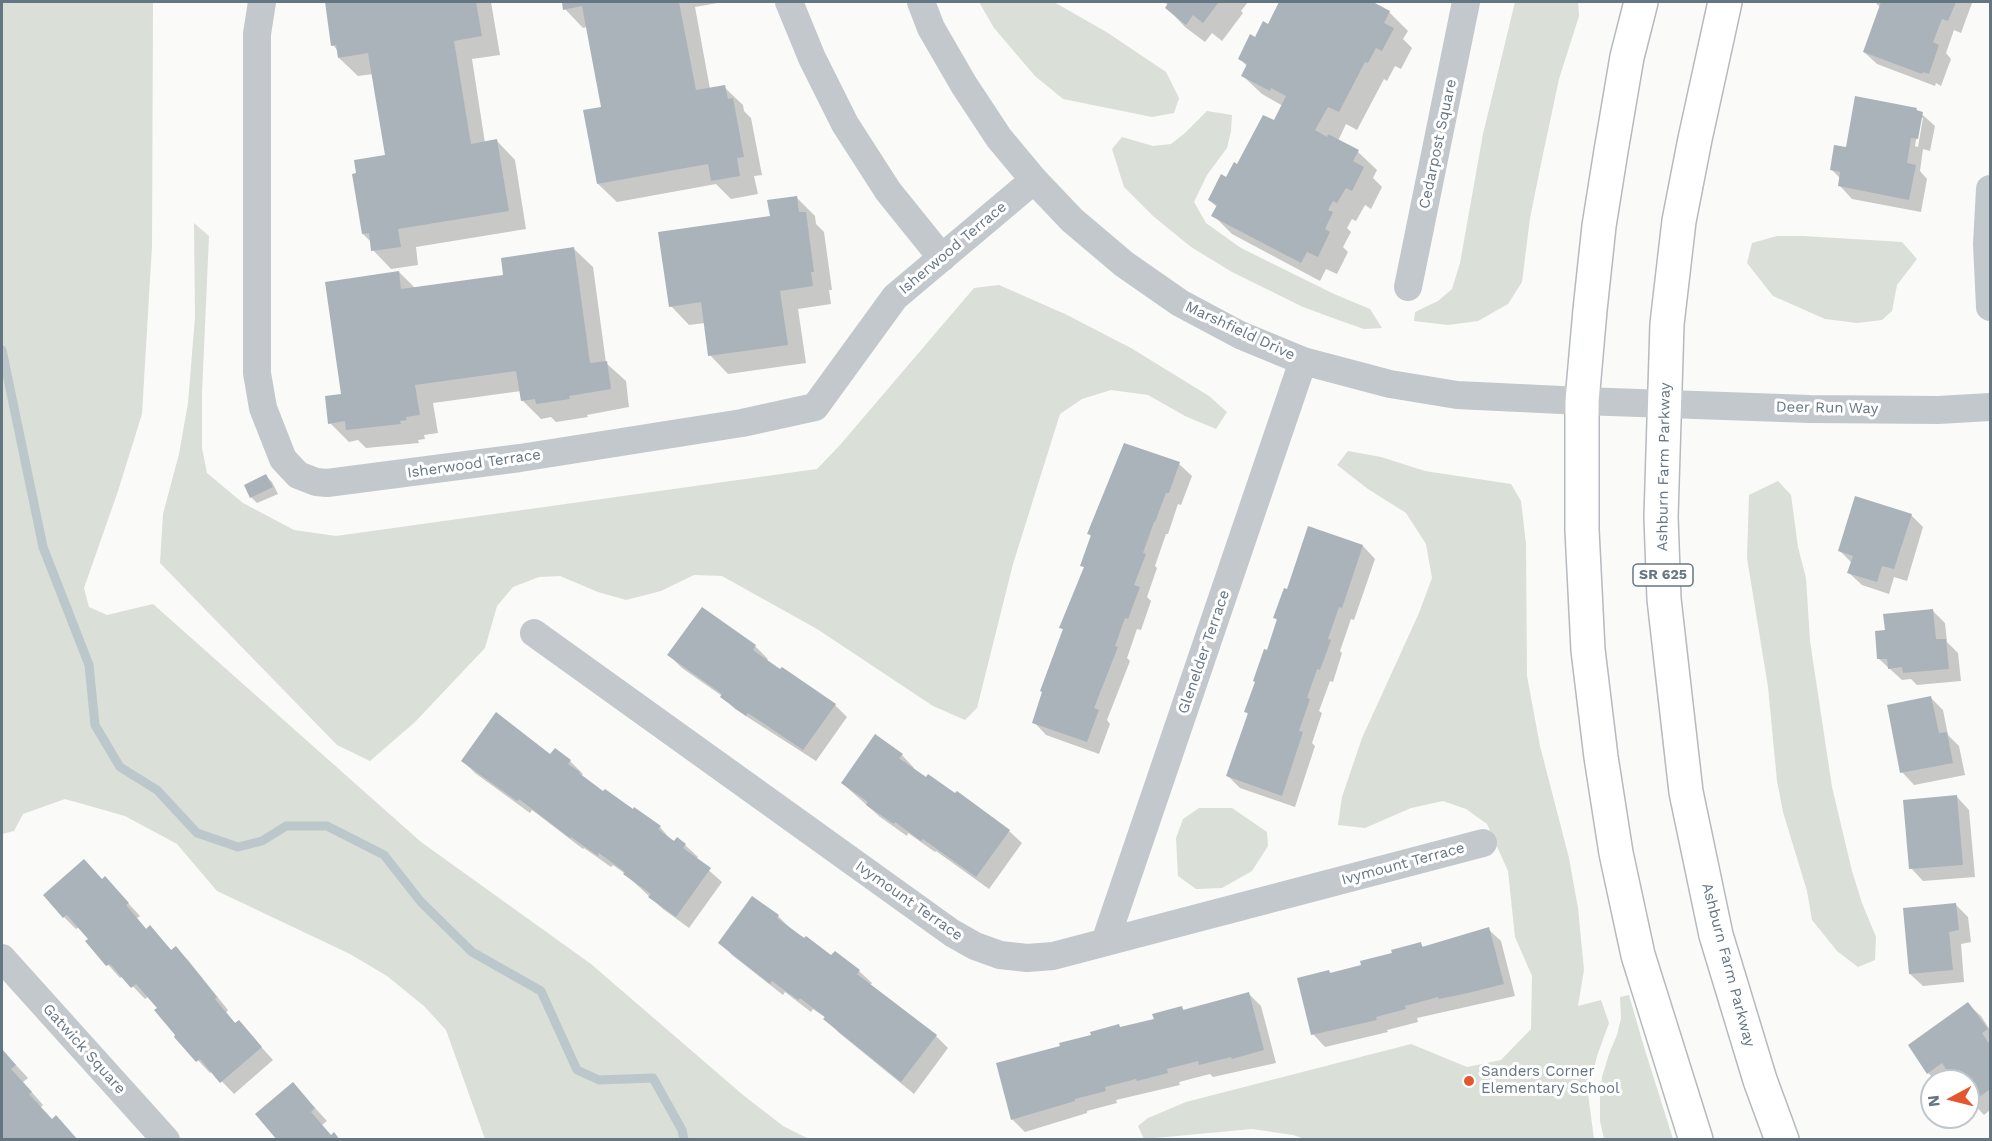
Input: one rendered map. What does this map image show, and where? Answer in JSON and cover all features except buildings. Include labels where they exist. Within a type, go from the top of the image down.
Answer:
[{"type":"main road","points":[[1641,2],[1627,57],[1599,226],[1582,401],[1582,530],[1587,650],[1616,853],[1638,955],[1696,1140]]},
{"type":"main road","name":"Ashburn Farm Parkway","points":[[1725,2],[1679,221],[1667,324],[1661,517],[1664,599],[1686,792],[1716,935],[1760,1080],[1782,1140]]},
{"type":"street","name":"Isherwood Terrace","points":[[262,2],[257,34],[257,374],[263,408],[283,459],[298,475],[316,482],[327,483],[520,458],[742,423],[815,407],[896,297],[1034,180]]},
{"type":"street","points":[[789,2],[812,58],[845,124],[888,191],[942,258]]},
{"type":"street","name":"Marshfield Drive","points":[[921,2],[931,28],[964,85],[999,138],[1034,180],[1072,220],[1124,264],[1180,303],[1240,335],[1304,361],[1390,384],[1457,394],[1664,404]]},
{"type":"street","name":"Cedarpost Square","points":[[1408,288],[1466,2]]},
{"type":"street","points":[[1990,189],[1987,244],[1990,307]]},
{"type":"street","name":"Glenelder Terrace","points":[[1105,942],[1304,361]]},
{"type":"street","name":"Deer Run Way","points":[[1664,404],[1810,409],[1938,410],[1990,406]]},
{"type":"street","name":"Ivymount Terrace","points":[[534,633],[952,933],[975,946],[1000,955],[1027,958],[1053,956],[1483,843]]},
{"type":"street","name":"Gatwick Square","points":[[2,958],[165,1140]]},
{"type":"shaded area","points":[[2,2],[153,2],[152,246],[142,414],[84,588],[89,607],[107,615],[153,604],[421,842],[591,964],[743,1095],[783,1126],[809,1139],[485,1139],[446,1030],[424,1006],[387,976],[350,954],[217,891],[177,844],[125,816],[65,799],[23,814],[14,831],[2,834]]},
{"type":"shaded area","points":[[979,2],[1054,2],[1108,33],[1166,72],[1179,98],[1174,113],[1152,117],[1063,99],[1035,76],[994,28]]},
{"type":"shaded area","points":[[1515,2],[1578,2],[1579,16],[1559,79],[1530,218],[1522,282],[1508,304],[1478,321],[1448,325],[1414,321],[1415,312],[1438,301],[1452,289],[1460,263],[1483,134]]},
{"type":"shaded area","points":[[1207,111],[1232,115],[1227,148],[1207,175],[1194,202],[1206,223],[1241,248],[1334,294],[1370,309],[1382,328],[1364,329],[1303,307],[1232,272],[1191,247],[1153,216],[1124,187],[1112,149],[1122,137],[1153,146],[1171,144]]},
{"type":"shaded area","points":[[194,223],[209,236],[202,393],[202,448],[207,473],[243,503],[294,530],[336,536],[817,469],[974,288],[999,285],[1065,314],[1131,348],[1209,396],[1227,412],[1216,429],[1185,416],[1148,395],[1111,390],[1082,399],[1060,414],[1013,564],[977,708],[965,720],[933,706],[817,629],[722,576],[694,575],[661,591],[626,600],[598,592],[560,576],[539,577],[513,587],[497,606],[485,648],[415,722],[370,761],[337,745],[160,563],[163,514],[179,454],[188,403],[195,317]]},
{"type":"shaded area","points":[[1777,236],[1902,242],[1917,259],[1897,285],[1892,311],[1882,320],[1857,323],[1825,319],[1773,296],[1747,263],[1752,243]]},
{"type":"shaded area","points":[[1348,451],[1381,457],[1425,471],[1511,484],[1521,501],[1526,544],[1527,676],[1540,746],[1569,858],[1578,908],[1584,970],[1578,1006],[1601,1000],[1609,1023],[1597,1056],[1588,1094],[1594,1139],[1308,1140],[1293,1135],[1252,1129],[1144,1139],[1138,1126],[1148,1118],[1186,1102],[1411,1044],[1467,1067],[1501,1060],[1531,1029],[1532,976],[1515,937],[1508,871],[1487,824],[1466,809],[1443,801],[1411,808],[1365,828],[1338,825],[1342,797],[1362,738],[1419,613],[1432,578],[1426,544],[1406,513],[1368,489],[1337,465]]},
{"type":"shaded area","points":[[1778,481],[1791,495],[1798,547],[1806,578],[1810,641],[1832,787],[1852,871],[1876,937],[1875,960],[1858,967],[1837,951],[1812,920],[1807,891],[1783,812],[1777,781],[1768,687],[1747,558],[1749,495]]},
{"type":"shaded area","points":[[1199,808],[1232,808],[1267,832],[1268,846],[1252,871],[1222,888],[1196,889],[1178,876],[1176,838],[1183,819]]},
{"type":"shaded area","points":[[1629,995],[1673,1139],[1604,1139],[1600,1121],[1602,1077],[1621,1018],[1620,997]]},
{"type":"waterway","points":[[2,350],[43,547],[89,665],[95,725],[120,767],[157,790],[197,833],[238,847],[262,841],[286,826],[327,826],[384,855],[421,902],[472,952],[541,991],[577,1070],[599,1080],[653,1078],[682,1130],[684,1140]]},
{"type":"place","name":"Sanders Corner Elementary School","points":[[1469,1081]]}]
